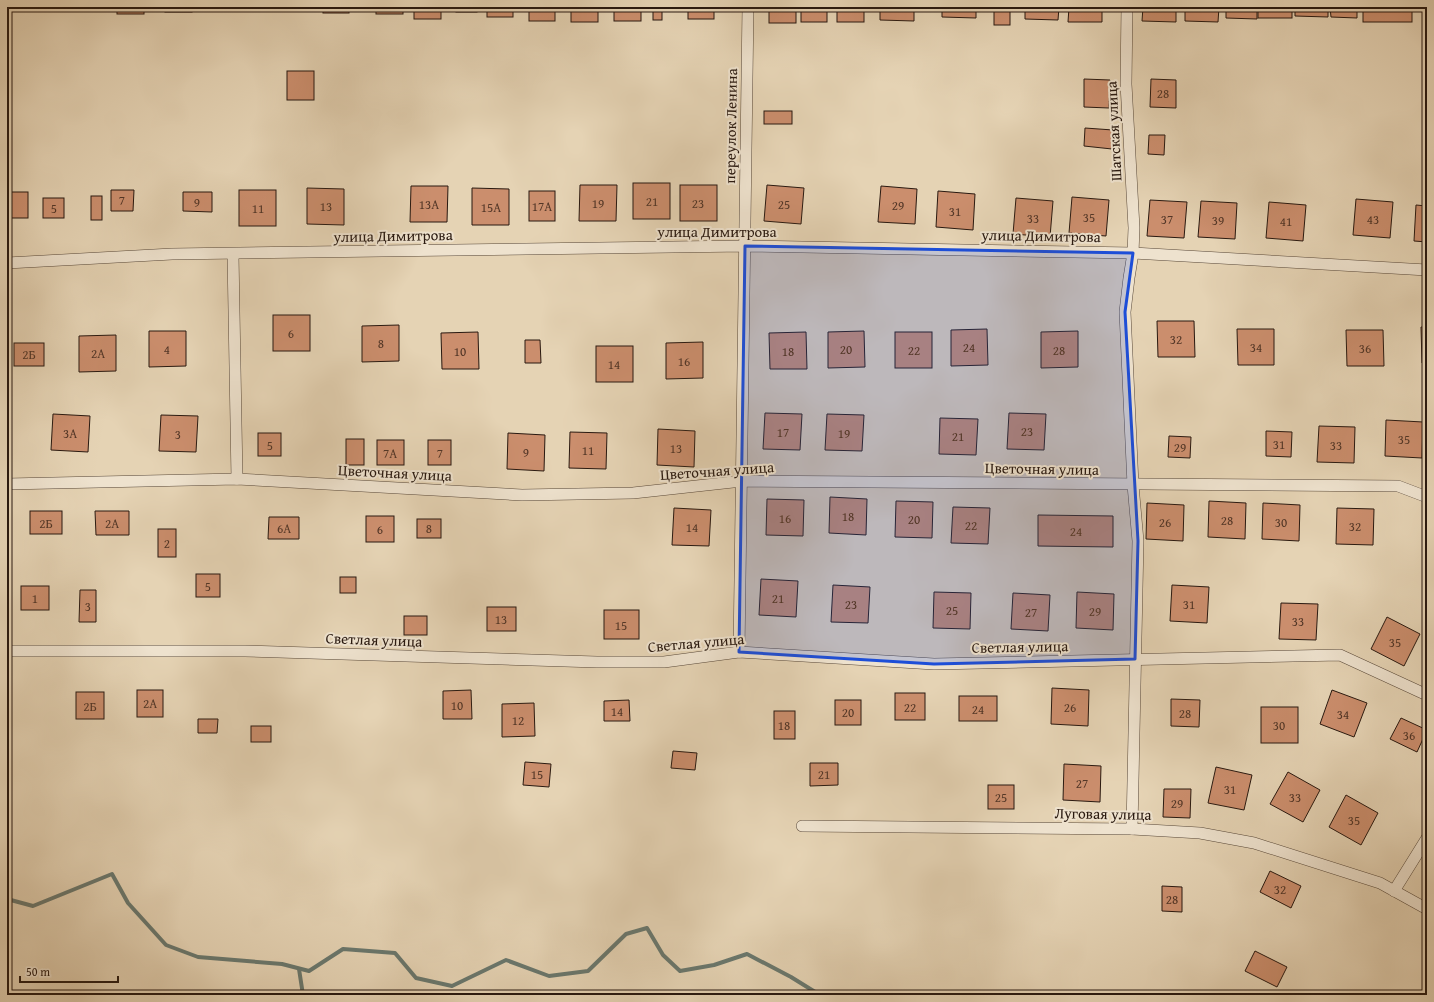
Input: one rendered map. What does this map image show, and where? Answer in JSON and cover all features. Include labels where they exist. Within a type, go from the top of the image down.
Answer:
[{"type":"street","name":"переулок Ленина","points":[[739,652],[748,7]]},
{"type":"street","name":"Шатская улица","points":[[1127,7],[1126,84],[1134,228],[1133,253],[1126,312],[1133,485],[1138,541],[1138,603],[1135,659],[1132,829]]},
{"type":"street","name":"улица Димитрова","points":[[7,263],[172,254],[233,255],[390,251],[745,246],[1133,253],[1427,270]]},
{"type":"street","points":[[233,255],[237,479]]},
{"type":"street","name":"Цветочная улица","points":[[7,484],[237,479],[522,495],[633,493],[742,481],[1398,486],[1427,497]]},
{"type":"street","name":"Светлая улица","points":[[7,650],[245,651],[597,662],[664,662],[739,652],[934,664],[1340,655],[1427,695]]},
{"type":"street","name":"Луговая улица","points":[[802,826],[1132,829],[1200,833],[1254,843],[1380,883],[1427,909]]},
{"type":"street","points":[[1394,891],[1427,838]]},
{"type":"highlighted area","points":[[745,246],[1133,253],[1125,312],[1138,541],[1135,659],[934,664],[739,652]]},
{"type":"building","points":[[117,7],[144,7],[144,14],[117,14]]},
{"type":"building","points":[[165,7],[192,7],[192,12],[165,12]]},
{"type":"building","points":[[291,7],[317,7],[318,11],[291,11]]},
{"type":"building","points":[[323,7],[349,7],[349,13],[323,13]]},
{"type":"building","points":[[376,7],[403,7],[403,14],[376,14]]},
{"type":"building","points":[[414,7],[441,7],[441,19],[414,19]]},
{"type":"building","points":[[456,7],[477,7],[477,12],[456,12]]},
{"type":"building","points":[[487,7],[513,7],[513,17],[487,17]]},
{"type":"building","points":[[529,7],[555,7],[555,21],[529,21]]},
{"type":"building","points":[[571,7],[598,7],[598,22],[571,22]]},
{"type":"building","points":[[614,7],[641,7],[641,21],[614,21]]},
{"type":"building","points":[[653,7],[662,7],[662,20],[653,20]]},
{"type":"building","points":[[688,7],[714,7],[714,19],[688,19]]},
{"type":"building","points":[[769,7],[796,7],[796,23],[769,23]]},
{"type":"building","points":[[801,7],[827,7],[827,22],[801,22]]},
{"type":"building","points":[[837,7],[864,7],[864,22],[837,22]]},
{"type":"building","points":[[880,7],[914,7],[914,21],[880,20]]},
{"type":"building","points":[[942,7],[976,7],[976,18],[942,17]]},
{"type":"building","points":[[994,7],[1010,7],[1010,25],[994,25]]},
{"type":"building","points":[[1025,7],[1059,7],[1058,20],[1025,19]]},
{"type":"building","points":[[1069,7],[1102,7],[1102,22],[1068,22]]},
{"type":"building","points":[[1143,7],[1176,7],[1176,22],[1142,21]]},
{"type":"building","points":[[1185,7],[1219,7],[1218,22],[1185,21]]},
{"type":"building","points":[[1226,7],[1257,7],[1257,19],[1226,18]]},
{"type":"building","points":[[1258,7],[1292,7],[1292,18],[1258,18]]},
{"type":"building","points":[[1295,7],[1328,7],[1328,17],[1295,16]]},
{"type":"building","points":[[1330,7],[1357,7],[1357,18],[1331,17]]},
{"type":"building","points":[[1363,7],[1412,7],[1412,22],[1363,22]]},
{"type":"building","points":[[287,71],[314,71],[314,100],[287,100]]},
{"type":"building","points":[[1084,79],[1110,80],[1109,108],[1084,107]]},
{"type":"building","points":[[1151,79],[1176,80],[1176,108],[1150,107]]},
{"type":"building","points":[[764,111],[792,111],[792,124],[764,124]]},
{"type":"building","points":[[1085,128],[1113,130],[1112,149],[1084,146]]},
{"type":"building","points":[[1149,135],[1165,135],[1164,155],[1148,154]]},
{"type":"building","points":[[633,183],[670,183],[670,219],[633,219]]},
{"type":"building","points":[[580,185],[617,185],[616,221],[579,221]]},
{"type":"building","points":[[680,185],[717,185],[717,221],[680,221]]},
{"type":"building","points":[[767,185],[804,188],[801,224],[764,221]]},
{"type":"building","points":[[411,186],[448,186],[447,222],[410,222]]},
{"type":"building","points":[[881,186],[917,189],[915,224],[878,222]]},
{"type":"building","points":[[307,188],[344,189],[344,225],[307,224]]},
{"type":"building","points":[[472,188],[509,189],[509,225],[472,225]]},
{"type":"building","points":[[111,190],[134,190],[133,211],[111,211]]},
{"type":"building","points":[[239,190],[276,190],[276,226],[239,226]]},
{"type":"building","points":[[529,191],[555,191],[555,221],[529,221]]},
{"type":"building","points":[[938,191],[975,194],[973,230],[936,227]]},
{"type":"building","points":[[7,192],[28,192],[28,218],[7,218]]},
{"type":"building","points":[[183,192],[212,192],[212,212],[183,211]]},
{"type":"building","points":[[91,196],[102,196],[102,220],[91,220]]},
{"type":"building","points":[[1072,197],[1109,200],[1106,236],[1069,233]]},
{"type":"building","points":[[43,198],[64,198],[64,218],[43,218]]},
{"type":"building","points":[[1016,198],[1053,201],[1050,237],[1013,234]]},
{"type":"building","points":[[1356,199],[1393,202],[1390,238],[1353,235]]},
{"type":"building","points":[[1150,200],[1187,202],[1184,238],[1147,236]]},
{"type":"building","points":[[1201,201],[1237,203],[1235,239],[1198,237]]},
{"type":"building","points":[[1269,202],[1306,205],[1303,241],[1266,238]]},
{"type":"building","points":[[1416,205],[1427,206],[1427,242],[1414,241]]},
{"type":"building","points":[[273,315],[310,315],[310,351],[273,351]]},
{"type":"building","points":[[1157,321],[1194,321],[1195,357],[1158,357]]},
{"type":"building","points":[[399,325],[399,361],[362,362],[362,326]]},
{"type":"building","points":[[1421,327],[1427,327],[1427,363],[1422,363]]},
{"type":"building","points":[[987,329],[988,365],[951,366],[951,330]]},
{"type":"building","points":[[1237,329],[1274,329],[1274,365],[1238,365]]},
{"type":"building","points":[[1346,330],[1383,330],[1384,366],[1347,366]]},
{"type":"building","points":[[149,331],[186,331],[186,366],[149,367]]},
{"type":"building","points":[[864,331],[865,367],[828,368],[828,332]]},
{"type":"building","points":[[1078,331],[1078,367],[1041,368],[1041,332]]},
{"type":"building","points":[[478,332],[479,369],[442,369],[441,333]]},
{"type":"building","points":[[806,332],[807,369],[770,369],[769,333]]},
{"type":"building","points":[[895,332],[932,332],[932,368],[895,368]]},
{"type":"building","points":[[116,335],[116,371],[79,372],[79,336]]},
{"type":"building","points":[[525,340],[540,340],[541,363],[525,363]]},
{"type":"building","points":[[703,342],[703,378],[666,379],[666,343]]},
{"type":"building","points":[[14,343],[44,343],[44,366],[14,366]]},
{"type":"building","points":[[596,346],[633,346],[633,382],[596,382]]},
{"type":"building","points":[[765,413],[802,414],[800,450],[763,449]]},
{"type":"building","points":[[1009,413],[1046,414],[1044,450],[1007,449]]},
{"type":"building","points":[[53,414],[90,416],[88,452],[51,450]]},
{"type":"building","points":[[827,414],[864,415],[862,451],[825,450]]},
{"type":"building","points":[[161,415],[198,416],[196,452],[159,451]]},
{"type":"building","points":[[940,418],[978,419],[976,455],[939,454]]},
{"type":"building","points":[[1386,420],[1423,422],[1422,458],[1385,456]]},
{"type":"building","points":[[1319,426],[1355,427],[1354,463],[1317,462]]},
{"type":"building","points":[[658,429],[695,431],[694,467],[657,465]]},
{"type":"building","points":[[1266,431],[1292,432],[1291,457],[1266,456]]},
{"type":"building","points":[[570,432],[607,433],[606,469],[569,468]]},
{"type":"building","points":[[258,433],[281,433],[281,456],[258,456]]},
{"type":"building","points":[[508,433],[545,435],[544,471],[507,469]]},
{"type":"building","points":[[1169,436],[1191,437],[1190,458],[1168,457]]},
{"type":"building","points":[[346,439],[364,439],[364,465],[346,465]]},
{"type":"building","points":[[377,440],[404,440],[404,465],[377,465]]},
{"type":"building","points":[[428,440],[451,440],[451,465],[428,465]]},
{"type":"building","points":[[830,497],[867,499],[866,535],[829,533]]},
{"type":"building","points":[[767,499],[804,500],[803,536],[766,535]]},
{"type":"building","points":[[896,501],[933,502],[932,538],[895,537]]},
{"type":"building","points":[[1209,501],[1246,503],[1245,539],[1208,537]]},
{"type":"building","points":[[1147,503],[1184,505],[1183,541],[1146,539]]},
{"type":"building","points":[[1263,503],[1300,505],[1299,541],[1262,539]]},
{"type":"building","points":[[953,507],[990,508],[988,544],[951,543]]},
{"type":"building","points":[[674,508],[711,510],[709,546],[672,545]]},
{"type":"building","points":[[1337,508],[1374,509],[1373,545],[1336,544]]},
{"type":"building","points":[[30,511],[62,511],[62,534],[30,534]]},
{"type":"building","points":[[95,511],[129,511],[129,535],[96,535]]},
{"type":"building","points":[[1038,515],[1113,516],[1113,547],[1038,546]]},
{"type":"building","points":[[366,516],[394,516],[394,542],[366,542]]},
{"type":"building","points":[[269,517],[299,517],[299,539],[268,539]]},
{"type":"building","points":[[417,519],[441,519],[441,538],[417,538]]},
{"type":"building","points":[[158,529],[176,529],[176,557],[158,557]]},
{"type":"building","points":[[196,574],[220,574],[220,597],[196,597]]},
{"type":"building","points":[[340,577],[356,577],[356,593],[340,593]]},
{"type":"building","points":[[761,579],[798,581],[796,617],[759,615]]},
{"type":"building","points":[[833,585],[870,587],[868,623],[831,622]]},
{"type":"building","points":[[1172,585],[1209,587],[1207,623],[1170,621]]},
{"type":"building","points":[[21,586],[49,586],[49,610],[21,610]]},
{"type":"building","points":[[80,590],[96,590],[96,622],[79,622]]},
{"type":"building","points":[[934,592],[971,593],[970,629],[933,628]]},
{"type":"building","points":[[1077,592],[1114,594],[1113,630],[1076,628]]},
{"type":"building","points":[[1013,593],[1050,595],[1048,631],[1011,629]]},
{"type":"building","points":[[1281,603],[1318,604],[1316,640],[1279,639]]},
{"type":"building","points":[[487,607],[516,607],[516,631],[487,631]]},
{"type":"building","points":[[604,610],[639,610],[639,639],[604,639]]},
{"type":"building","points":[[404,616],[427,616],[427,635],[404,635]]},
{"type":"building","points":[[1387,617],[1420,634],[1404,666],[1371,649]]},
{"type":"building","points":[[1052,688],[1089,690],[1088,726],[1051,724]]},
{"type":"building","points":[[137,690],[163,690],[163,717],[137,717]]},
{"type":"building","points":[[471,690],[472,719],[443,719],[443,691]]},
{"type":"building","points":[[1332,690],[1367,703],[1354,737],[1320,724]]},
{"type":"building","points":[[76,692],[104,692],[104,719],[76,719]]},
{"type":"building","points":[[895,693],[925,693],[925,720],[895,720]]},
{"type":"building","points":[[959,696],[997,696],[997,721],[959,721]]},
{"type":"building","points":[[1171,699],[1200,700],[1199,727],[1171,726]]},
{"type":"building","points":[[629,700],[630,721],[604,721],[604,701]]},
{"type":"building","points":[[835,700],[861,700],[861,725],[835,725]]},
{"type":"building","points":[[534,703],[535,736],[502,737],[502,704]]},
{"type":"building","points":[[1261,707],[1298,707],[1298,743],[1261,743]]},
{"type":"building","points":[[774,711],[795,711],[795,739],[774,739]]},
{"type":"building","points":[[1401,718],[1427,730],[1417,752],[1390,739]]},
{"type":"building","points":[[198,719],[218,719],[217,733],[198,733]]},
{"type":"building","points":[[251,726],[271,726],[271,742],[251,742]]},
{"type":"building","points":[[673,751],[697,753],[695,770],[671,768]]},
{"type":"building","points":[[525,762],[551,764],[549,787],[523,785]]},
{"type":"building","points":[[810,763],[838,763],[838,785],[810,786]]},
{"type":"building","points":[[1064,764],[1101,766],[1100,802],[1063,800]]},
{"type":"building","points":[[1216,767],[1252,775],[1244,810],[1208,803]]},
{"type":"building","points":[[1288,772],[1320,790],[1303,822],[1270,804]]},
{"type":"building","points":[[988,785],[1014,785],[1014,809],[988,809]]},
{"type":"building","points":[[1164,789],[1191,789],[1190,818],[1163,817]]},
{"type":"building","points":[[1346,795],[1378,813],[1361,845],[1329,827]]},
{"type":"building","points":[[1270,871],[1301,886],[1291,908],[1260,892]]},
{"type":"building","points":[[1162,886],[1182,887],[1182,912],[1162,911]]},
{"type":"building","points":[[1255,951],[1287,967],[1277,987],[1245,971]]},
{"type":"waterway","points":[[7,899],[33,906],[112,874],[128,903],[166,945],[198,957],[282,964],[309,971],[343,949],[395,953],[416,978],[452,986],[506,960],[549,976],[588,971],[626,934],[647,928],[663,955],[680,971],[714,965],[747,954],[791,977],[820,995]]},
{"type":"waterway","points":[[299,969],[303,995]]}]
